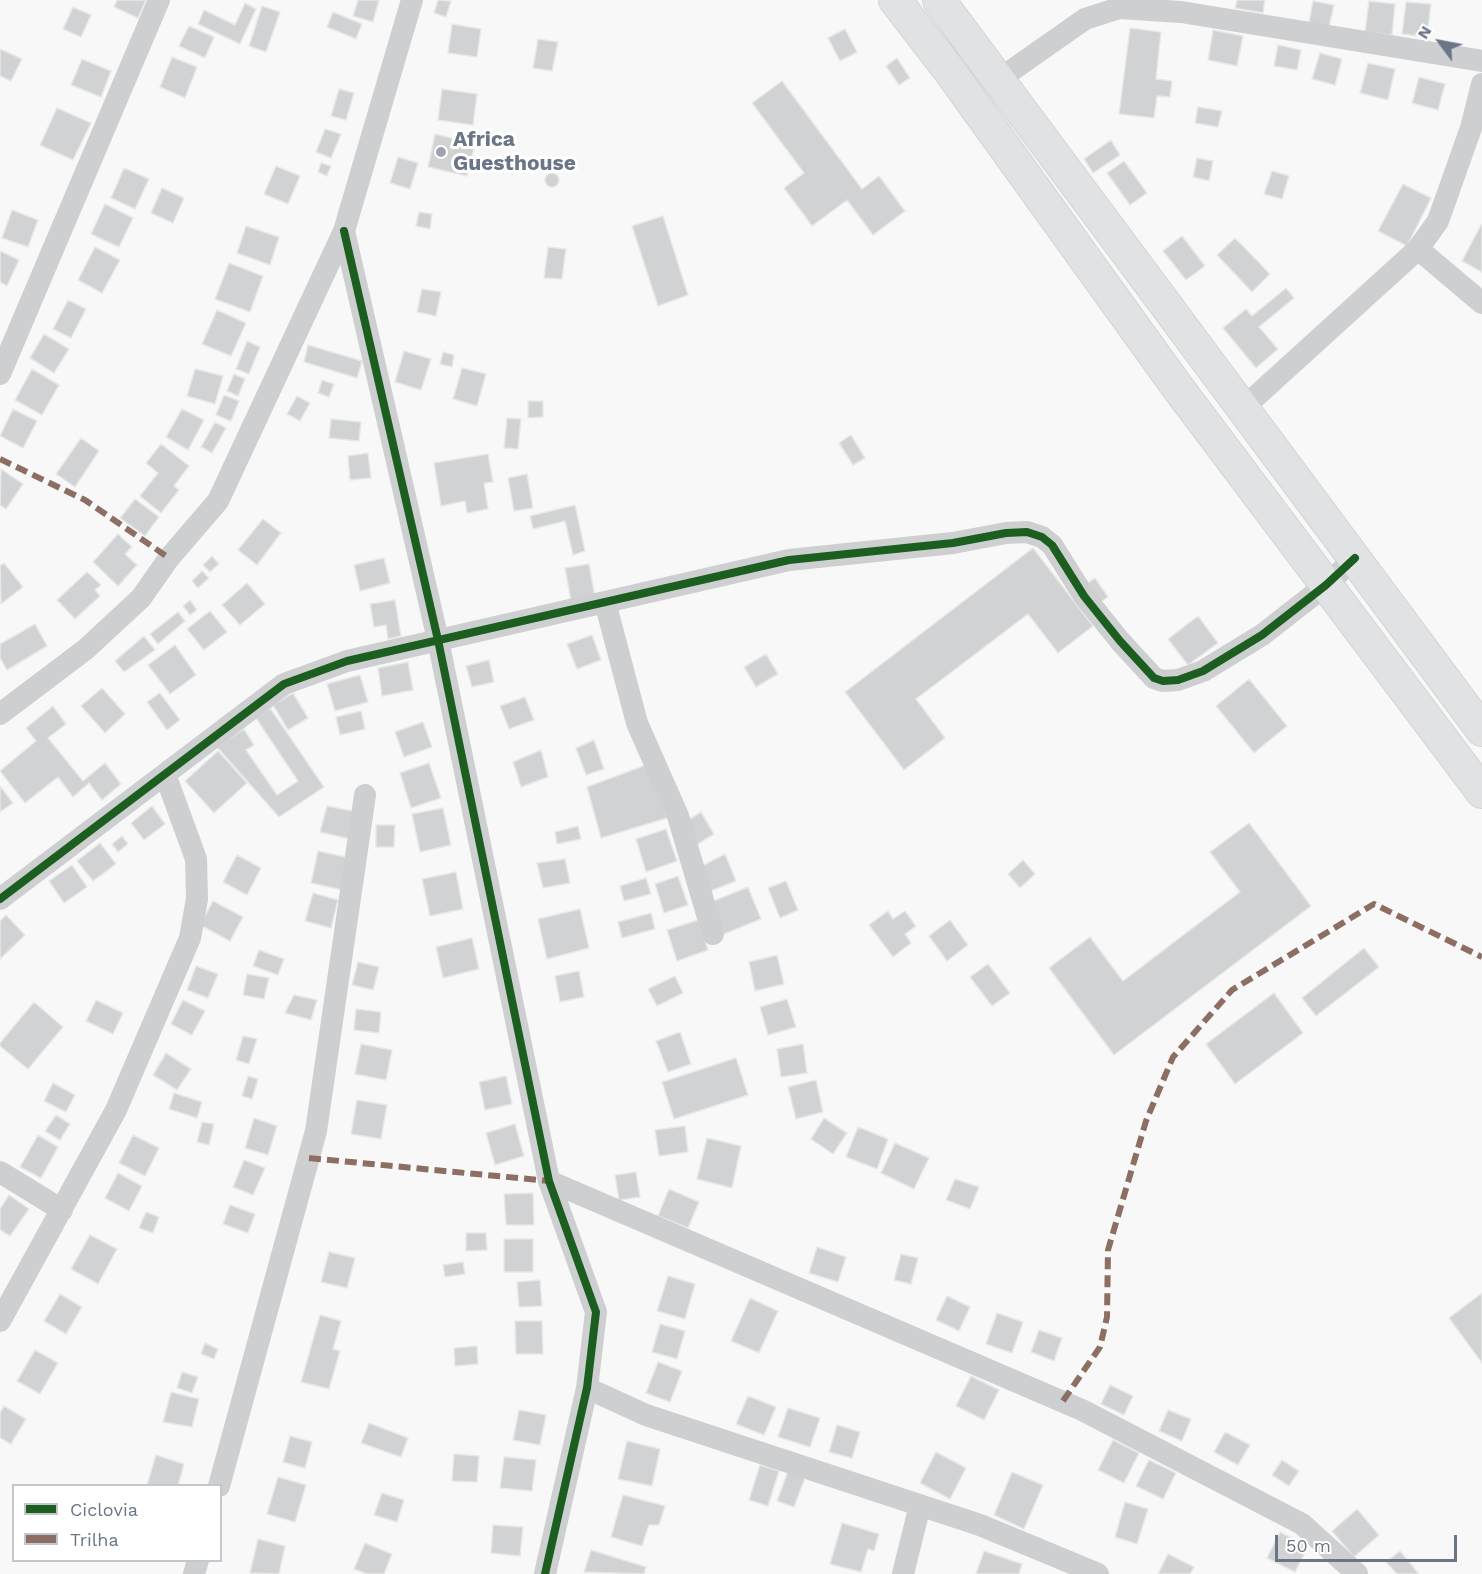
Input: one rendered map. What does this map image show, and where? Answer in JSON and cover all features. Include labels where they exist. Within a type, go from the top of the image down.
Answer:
[{"type":"street","points":[[0,374],[159,0]]},
{"type":"street","points":[[0,714],[86,649],[141,598],[169,558],[218,501],[344,231],[412,0]]},
{"type":"street","points":[[896,0],[1178,388],[1482,792]]},
{"type":"street","points":[[939,0],[1482,730]]},
{"type":"street","points":[[998,80],[1085,19],[1119,8],[1181,12],[1482,61]]},
{"type":"street","points":[[949,70],[977,51]]},
{"type":"street","points":[[1242,409],[1418,249],[1438,221],[1471,128],[1482,84]]},
{"type":"street","points":[[344,231],[438,640],[549,1181],[596,1312],[587,1388],[545,1574]]},
{"type":"street","points":[[1418,249],[1482,303]]},
{"type":"street","points":[[0,899],[284,684],[347,661],[789,560],[953,543],[1005,532],[1027,532],[1042,537],[1052,545],[1084,596],[1113,632],[1154,678],[1162,681],[1203,671],[1262,634],[1326,585],[1356,558]]},
{"type":"street","points":[[605,602],[637,723],[678,816],[713,934]]},
{"type":"street","points":[[0,1321],[116,1110],[190,938],[197,899],[196,859],[165,774]]},
{"type":"street","points":[[219,1484],[316,1131],[365,795]]},
{"type":"street","points":[[0,1172],[62,1210]]},
{"type":"street","points":[[549,1181],[1082,1410],[1302,1524],[1357,1574]]},
{"type":"street","points":[[587,1388],[646,1415],[760,1450],[980,1525],[1098,1574]]},
{"type":"street","points":[[903,1574],[920,1505]]},
{"type":"building","points":[[117,0],[146,0],[138,18],[114,7]]},
{"type":"building","points":[[358,0],[379,0],[373,22],[353,16]]},
{"type":"building","points":[[438,0],[451,1],[446,17],[434,13]]},
{"type":"building","points":[[1237,0],[1265,0],[1263,13],[1235,8]]},
{"type":"building","points":[[1313,1],[1334,5],[1329,27],[1309,23]]},
{"type":"building","points":[[1369,1],[1395,4],[1392,35],[1365,32]]},
{"type":"building","points":[[1406,2],[1431,4],[1427,37],[1402,34]]},
{"type":"building","points":[[245,3],[256,9],[240,44],[198,24],[204,10],[235,25]]},
{"type":"building","points":[[262,6],[280,12],[266,52],[249,46]]},
{"type":"building","points":[[73,7],[91,15],[81,37],[63,29]]},
{"type":"building","points":[[333,12],[362,24],[356,39],[327,27]]},
{"type":"building","points":[[452,24],[481,29],[477,57],[448,53]]},
{"type":"building","points":[[189,26],[214,37],[205,58],[179,46]]},
{"type":"building","points":[[1130,28],[1161,32],[1156,79],[1172,81],[1170,97],[1157,96],[1154,118],[1119,114]]},
{"type":"building","points":[[845,29],[857,52],[840,61],[828,38]]},
{"type":"building","points":[[1213,30],[1243,36],[1237,66],[1208,60]]},
{"type":"building","points":[[538,39],[558,42],[552,71],[533,68]]},
{"type":"building","points":[[1278,45],[1301,50],[1297,70],[1274,66]]},
{"type":"building","points":[[0,49],[22,59],[11,81],[0,76]]},
{"type":"building","points":[[1320,53],[1342,59],[1335,85],[1312,79]]},
{"type":"building","points":[[172,57],[197,67],[185,98],[160,87]]},
{"type":"building","points":[[897,58],[910,78],[899,85],[886,66]]},
{"type":"building","points":[[82,59],[111,71],[101,97],[71,85]]},
{"type":"building","points":[[1368,63],[1395,69],[1388,100],[1360,93]]},
{"type":"building","points":[[1419,77],[1445,84],[1438,110],[1412,103]]},
{"type":"building","points":[[782,81],[862,189],[879,176],[905,211],[873,235],[847,200],[812,226],[784,188],[804,173],[752,103]]},
{"type":"building","points":[[339,89],[354,93],[346,120],[331,116]]},
{"type":"building","points":[[442,89],[477,94],[473,125],[438,120]]},
{"type":"building","points":[[1198,107],[1222,111],[1218,127],[1195,123]]},
{"type":"building","points":[[57,108],[91,123],[73,160],[40,145]]},
{"type":"building","points":[[325,129],[341,134],[331,158],[316,152]]},
{"type":"building","points":[[435,134],[475,144],[467,176],[428,167]]},
{"type":"building","points":[[1111,140],[1120,155],[1093,173],[1084,159]]},
{"type":"building","points":[[398,157],[418,163],[410,189],[390,183]]},
{"type":"building","points":[[1197,158],[1213,161],[1209,181],[1193,177]]},
{"type":"building","points":[[1124,161],[1147,193],[1130,205],[1107,173]]},
{"type":"building","points":[[321,163],[331,166],[327,176],[318,172]]},
{"type":"building","points":[[276,166],[300,176],[288,204],[264,194]]},
{"type":"building","points":[[124,168],[149,179],[135,209],[111,198]]},
{"type":"building","points":[[1272,171],[1289,176],[1282,199],[1264,194]]},
{"type":"building","points":[[552,173],[557,175],[559,180],[557,185],[552,187],[547,185],[545,180],[547,175]]},
{"type":"building","points":[[1403,184],[1431,198],[1407,246],[1378,231]]},
{"type":"building","points":[[162,188],[184,198],[173,223],[151,213]]},
{"type":"building","points":[[105,204],[133,218],[119,247],[91,234]]},
{"type":"building","points":[[12,210],[38,220],[28,247],[2,238]]},
{"type":"building","points":[[419,212],[432,214],[430,229],[416,226]]},
{"type":"building","points":[[663,216],[688,295],[658,306],[632,226]]},
{"type":"building","points":[[246,226],[279,237],[270,265],[237,253]]},
{"type":"building","points":[[1482,226],[1482,272],[1462,261]]},
{"type":"building","points":[[1182,236],[1205,266],[1186,280],[1163,251]]},
{"type":"building","points":[[1235,238],[1270,274],[1252,292],[1217,255]]},
{"type":"building","points":[[95,247],[120,260],[102,293],[78,280]]},
{"type":"building","points":[[548,247],[566,249],[562,279],[544,278]]},
{"type":"building","points":[[0,251],[19,260],[7,286],[0,282]]},
{"type":"building","points":[[229,263],[263,276],[250,312],[215,299]]},
{"type":"building","points":[[1286,288],[1294,298],[1259,327],[1278,349],[1256,368],[1223,328],[1246,309],[1252,316]]},
{"type":"building","points":[[422,289],[441,292],[436,316],[417,312]]},
{"type":"building","points":[[68,300],[86,309],[71,338],[53,329]]},
{"type":"building","points":[[217,310],[246,323],[231,356],[202,344]]},
{"type":"building","points":[[44,334],[69,349],[54,373],[30,358]]},
{"type":"building","points":[[247,341],[260,347],[249,374],[236,369]]},
{"type":"building","points":[[308,345],[362,361],[357,378],[304,362]]},
{"type":"building","points":[[404,351],[431,359],[421,390],[395,382]]},
{"type":"building","points":[[443,352],[454,355],[452,367],[440,364]]},
{"type":"building","points":[[462,368],[486,374],[477,406],[453,399]]},
{"type":"building","points":[[32,369],[59,385],[42,415],[15,400]]},
{"type":"building","points":[[195,369],[223,376],[215,404],[187,396]]},
{"type":"building","points":[[234,374],[245,379],[238,396],[227,391]]},
{"type":"building","points":[[322,380],[334,384],[329,397],[318,393]]},
{"type":"building","points":[[224,395],[239,401],[231,421],[216,415]]},
{"type":"building","points":[[297,396],[310,403],[300,421],[287,414]]},
{"type":"building","points":[[528,401],[543,401],[543,417],[528,418]]},
{"type":"building","points":[[13,409],[37,421],[23,448],[0,436]]},
{"type":"building","points":[[182,409],[204,420],[188,450],[166,437]]},
{"type":"building","points":[[507,418],[521,419],[518,449],[504,448]]},
{"type":"building","points":[[331,419],[361,422],[359,441],[329,438]]},
{"type":"building","points":[[215,422],[226,428],[212,453],[201,447]]},
{"type":"building","points":[[851,435],[865,458],[853,465],[839,443]]},
{"type":"building","points":[[81,438],[99,451],[75,487],[56,474]]},
{"type":"building","points":[[161,444],[189,466],[174,486],[179,490],[161,513],[140,496],[158,473],[146,463]]},
{"type":"building","points":[[368,453],[371,478],[350,480],[348,456]]},
{"type":"building","points":[[488,454],[493,482],[484,483],[488,509],[467,513],[465,501],[441,506],[434,463]]},
{"type":"building","points":[[1,469],[23,484],[6,509],[0,505]]},
{"type":"building","points":[[527,474],[533,508],[514,511],[508,478]]},
{"type":"building","points":[[135,499],[159,517],[145,536],[120,518]]},
{"type":"building","points":[[575,505],[585,551],[573,555],[565,521],[533,529],[530,516]]},
{"type":"building","points":[[263,519],[281,533],[257,565],[238,550]]},
{"type":"building","points":[[118,534],[132,547],[125,554],[137,565],[118,586],[93,562]]},
{"type":"building","points":[[1033,548],[1093,626],[1058,653],[1028,614],[916,699],[945,738],[904,770],[845,692]]},
{"type":"building","points":[[212,556],[219,564],[210,572],[203,565]]},
{"type":"building","points":[[384,558],[390,583],[360,591],[354,565]]},
{"type":"building","points":[[4,563],[23,587],[1,604],[0,566]]},
{"type":"building","points":[[589,564],[595,597],[571,601],[565,568]]},
{"type":"building","points":[[202,571],[209,578],[198,588],[192,581]]},
{"type":"building","points":[[87,572],[101,585],[95,590],[100,596],[75,619],[57,600]]},
{"type":"building","points":[[1095,578],[1108,597],[1096,605],[1082,587]]},
{"type":"building","points":[[247,583],[265,604],[240,625],[222,605]]},
{"type":"building","points":[[190,600],[197,610],[190,615],[183,606]]},
{"type":"building","points":[[395,600],[401,636],[388,639],[386,625],[374,627],[370,604]]},
{"type":"building","points":[[210,611],[227,632],[204,650],[187,629]]},
{"type":"building","points":[[178,612],[185,621],[158,644],[150,634]]},
{"type":"building","points":[[1198,616],[1218,643],[1188,665],[1168,639]]},
{"type":"building","points":[[35,624],[47,646],[7,670],[0,658],[0,644]]},
{"type":"building","points":[[592,635],[601,660],[577,669],[567,644]]},
{"type":"building","points":[[144,636],[155,650],[124,672],[115,661]]},
{"type":"building","points":[[175,645],[196,675],[170,694],[148,665]]},
{"type":"building","points":[[766,654],[778,674],[756,687],[744,667]]},
{"type":"building","points":[[489,660],[494,682],[472,687],[466,666]]},
{"type":"building","points":[[408,662],[413,690],[382,696],[378,668]]},
{"type":"building","points":[[360,675],[368,702],[335,711],[327,684]]},
{"type":"building","points":[[1249,679],[1287,726],[1254,753],[1216,706]]},
{"type":"building","points":[[102,688],[125,714],[105,733],[81,706]]},
{"type":"building","points":[[160,693],[180,720],[167,730],[147,702]]},
{"type":"building","points":[[293,693],[308,718],[288,730],[273,705]]},
{"type":"building","points":[[525,697],[534,720],[509,729],[500,706]]},
{"type":"building","points":[[53,706],[66,724],[48,738],[83,781],[105,763],[121,784],[102,800],[89,783],[73,797],[58,777],[25,803],[0,771],[36,741],[26,728]]},
{"type":"building","points":[[270,708],[324,787],[279,817],[217,747],[244,729],[254,745],[246,750],[277,795],[298,781],[256,718]]},
{"type":"building","points":[[361,711],[365,729],[340,735],[336,717]]},
{"type":"building","points":[[423,722],[432,747],[404,757],[395,732]]},
{"type":"building","points":[[594,740],[604,769],[586,775],[576,748]]},
{"type":"building","points":[[541,750],[548,777],[521,787],[513,762]]},
{"type":"building","points":[[218,751],[247,783],[214,813],[185,781]]},
{"type":"building","points":[[429,763],[441,798],[411,808],[400,773]]},
{"type":"building","points":[[651,763],[667,818],[601,838],[587,787]]},
{"type":"building","points":[[0,786],[13,803],[0,812]]},
{"type":"building","points":[[152,806],[165,824],[144,840],[131,823]]},
{"type":"building","points":[[327,806],[357,812],[350,839],[320,832]]},
{"type":"building","points":[[443,808],[451,845],[420,852],[412,814]]},
{"type":"building","points":[[701,812],[714,834],[695,846],[682,824]]},
{"type":"building","points":[[1249,823],[1311,906],[1114,1055],[1049,968],[1090,937],[1123,981],[1240,892],[1210,852]]},
{"type":"building","points":[[376,825],[395,825],[394,847],[376,847]]},
{"type":"building","points":[[578,826],[581,839],[557,844],[555,832]]},
{"type":"building","points":[[666,829],[677,861],[646,872],[636,839]]},
{"type":"building","points":[[122,836],[128,844],[118,852],[112,844]]},
{"type":"building","points":[[100,843],[116,864],[93,881],[77,861]]},
{"type":"building","points":[[318,851],[350,858],[343,890],[311,883]]},
{"type":"building","points":[[725,854],[736,881],[708,892],[698,868]]},
{"type":"building","points":[[237,855],[261,868],[247,895],[223,882]]},
{"type":"building","points":[[565,859],[570,883],[543,888],[537,863]]},
{"type":"building","points":[[1023,860],[1035,874],[1020,888],[1008,874]]},
{"type":"building","points":[[72,865],[87,887],[64,903],[49,881]]},
{"type":"building","points":[[456,872],[463,909],[430,916],[422,879]]},
{"type":"building","points":[[678,876],[688,905],[664,913],[655,884]]},
{"type":"building","points":[[646,878],[651,894],[624,901],[620,886]]},
{"type":"building","points":[[786,881],[798,910],[780,918],[768,888]]},
{"type":"building","points":[[748,887],[761,919],[724,934],[711,902]]},
{"type":"building","points":[[313,893],[338,900],[331,928],[305,921]]},
{"type":"building","points":[[213,901],[243,917],[230,941],[200,925]]},
{"type":"building","points":[[580,909],[589,948],[547,959],[538,919]]},
{"type":"building","points":[[888,911],[893,919],[905,911],[916,926],[905,934],[911,943],[893,957],[869,925]]},
{"type":"building","points":[[651,913],[655,929],[622,938],[618,922]]},
{"type":"building","points":[[6,915],[25,935],[0,959],[0,921]]},
{"type":"building","points":[[698,920],[708,950],[677,961],[667,930]]},
{"type":"building","points":[[950,920],[968,945],[947,961],[929,936]]},
{"type":"building","points":[[472,938],[479,969],[443,978],[436,947]]},
{"type":"building","points":[[1364,948],[1379,967],[1316,1016],[1302,998]]},
{"type":"building","points":[[259,950],[284,959],[278,975],[253,966]]},
{"type":"building","points":[[777,955],[784,984],[755,991],[749,962]]},
{"type":"building","points":[[358,962],[379,967],[373,990],[352,985]]},
{"type":"building","points":[[988,964],[1010,993],[992,1006],[970,977]]},
{"type":"building","points":[[196,966],[218,974],[208,998],[187,990]]},
{"type":"building","points":[[579,971],[584,997],[560,1002],[555,976]]},
{"type":"building","points":[[247,974],[269,978],[264,999],[243,995]]},
{"type":"building","points":[[675,976],[683,993],[657,1006],[648,989]]},
{"type":"building","points":[[1274,993],[1303,1033],[1235,1084],[1206,1044]]},
{"type":"building","points":[[294,995],[317,1000],[311,1020],[285,1013]]},
{"type":"building","points":[[787,999],[796,1027],[768,1035],[760,1007]]},
{"type":"building","points":[[96,1000],[123,1013],[113,1034],[86,1021]]},
{"type":"building","points":[[183,1000],[205,1011],[192,1035],[171,1024]]},
{"type":"building","points":[[34,1002],[63,1027],[28,1069],[0,1046],[0,1043]]},
{"type":"building","points":[[356,1009],[381,1012],[379,1033],[354,1030]]},
{"type":"building","points":[[680,1032],[691,1064],[668,1072],[656,1041]]},
{"type":"building","points":[[243,1036],[257,1039],[249,1064],[236,1060]]},
{"type":"building","points":[[361,1044],[392,1050],[386,1080],[355,1074]]},
{"type":"building","points":[[803,1044],[807,1073],[781,1077],[777,1049]]},
{"type":"building","points":[[166,1053],[191,1069],[177,1090],[153,1075]]},
{"type":"building","points":[[736,1058],[748,1095],[674,1119],[662,1082]]},
{"type":"building","points":[[248,1076],[258,1079],[252,1099],[242,1096]]},
{"type":"building","points":[[506,1076],[512,1104],[485,1110],[479,1082]]},
{"type":"building","points":[[816,1080],[823,1112],[796,1119],[788,1087]]},
{"type":"building","points":[[53,1083],[75,1095],[66,1112],[44,1101]]},
{"type":"building","points":[[174,1093],[202,1102],[197,1118],[169,1109]]},
{"type":"building","points":[[357,1100],[387,1105],[381,1139],[351,1134]]},
{"type":"building","points":[[56,1115],[70,1124],[60,1140],[45,1131]]},
{"type":"building","points":[[254,1118],[277,1126],[268,1155],[245,1148]]},
{"type":"building","points":[[824,1118],[847,1133],[833,1154],[811,1139]]},
{"type":"building","points":[[202,1122],[214,1124],[209,1145],[197,1142]]},
{"type":"building","points":[[515,1124],[524,1156],[495,1165],[486,1133]]},
{"type":"building","points":[[685,1126],[688,1152],[659,1156],[655,1130]]},
{"type":"building","points":[[858,1127],[888,1139],[877,1169],[846,1157]]},
{"type":"building","points":[[38,1135],[58,1147],[41,1178],[20,1167]]},
{"type":"building","points":[[133,1135],[159,1148],[145,1176],[119,1163]]},
{"type":"building","points":[[707,1138],[741,1146],[732,1188],[697,1179]]},
{"type":"building","points":[[895,1143],[929,1158],[914,1189],[881,1173]]},
{"type":"building","points":[[244,1160],[265,1168],[253,1195],[233,1187]]},
{"type":"building","points":[[636,1172],[640,1197],[619,1200],[615,1175]]},
{"type":"building","points":[[118,1173],[142,1186],[129,1211],[105,1198]]},
{"type":"building","points":[[955,1179],[979,1187],[970,1209],[946,1200]]},
{"type":"building","points":[[669,1189],[699,1202],[688,1228],[658,1216]]},
{"type":"building","points":[[533,1193],[534,1225],[506,1225],[504,1194]]},
{"type":"building","points":[[9,1195],[29,1209],[10,1236],[0,1230],[0,1209]]},
{"type":"building","points":[[230,1205],[255,1214],[248,1233],[223,1224]]},
{"type":"building","points":[[146,1212],[159,1217],[153,1233],[139,1228]]},
{"type":"building","points":[[466,1233],[486,1233],[487,1250],[466,1251]]},
{"type":"building","points":[[90,1235],[117,1249],[98,1284],[71,1269]]},
{"type":"building","points":[[504,1239],[533,1239],[533,1272],[504,1272]]},
{"type":"building","points":[[817,1247],[846,1257],[838,1282],[809,1273]]},
{"type":"building","points":[[329,1252],[355,1258],[347,1288],[321,1282]]},
{"type":"building","points":[[901,1254],[918,1258],[911,1284],[894,1280]]},
{"type":"building","points":[[463,1262],[465,1274],[445,1277],[443,1265]]},
{"type":"building","points":[[668,1276],[695,1284],[685,1319],[657,1311]]},
{"type":"building","points":[[540,1280],[542,1306],[519,1307],[517,1282]]},
{"type":"building","points":[[1482,1293],[1482,1363],[1449,1318]]},
{"type":"building","points":[[60,1294],[82,1307],[66,1334],[44,1321]]},
{"type":"building","points":[[947,1296],[970,1307],[959,1331],[936,1320]]},
{"type":"building","points":[[750,1298],[778,1311],[759,1353],[731,1341]]},
{"type":"building","points":[[997,1313],[1023,1322],[1012,1353],[986,1344]]},
{"type":"building","points":[[320,1315],[341,1321],[333,1349],[340,1351],[329,1389],[301,1382]]},
{"type":"building","points":[[515,1321],[542,1321],[543,1354],[516,1354]]},
{"type":"building","points":[[660,1324],[685,1331],[677,1359],[652,1352]]},
{"type":"building","points":[[1039,1330],[1062,1338],[1054,1361],[1031,1352]]},
{"type":"building","points":[[205,1343],[218,1349],[214,1359],[201,1354]]},
{"type":"building","points":[[477,1346],[478,1364],[455,1366],[454,1348]]},
{"type":"building","points":[[35,1350],[58,1363],[40,1394],[17,1381]]},
{"type":"building","points":[[658,1362],[682,1371],[670,1402],[646,1393]]},
{"type":"building","points":[[182,1372],[198,1377],[192,1393],[177,1388]]},
{"type":"building","points":[[971,1376],[999,1390],[984,1420],[956,1406]]},
{"type":"building","points":[[1110,1385],[1133,1396],[1124,1415],[1101,1404]]},
{"type":"building","points":[[171,1392],[199,1399],[192,1427],[163,1422]]},
{"type":"building","points":[[748,1396],[776,1407],[764,1435],[736,1424]]},
{"type":"building","points":[[4,1406],[26,1419],[11,1444],[0,1438],[0,1413]]},
{"type":"building","points":[[788,1408],[820,1418],[810,1447],[778,1437]]},
{"type":"building","points":[[519,1410],[546,1415],[540,1445],[513,1440]]},
{"type":"building","points":[[1168,1410],[1191,1419],[1182,1441],[1159,1431]]},
{"type":"building","points":[[369,1423],[408,1438],[401,1457],[361,1443]]},
{"type":"building","points":[[837,1425],[860,1432],[852,1458],[829,1452]]},
{"type":"building","points":[[1225,1432],[1250,1445],[1238,1465],[1214,1452]]},
{"type":"building","points":[[290,1436],[312,1442],[305,1468],[283,1462]]},
{"type":"building","points":[[1113,1440],[1139,1453],[1124,1483],[1098,1470]]},
{"type":"building","points":[[627,1441],[660,1449],[652,1486],[618,1479]]},
{"type":"building","points":[[936,1452],[966,1468],[950,1499],[920,1483]]},
{"type":"building","points":[[454,1454],[479,1456],[477,1482],[452,1481]]},
{"type":"building","points":[[156,1455],[184,1464],[179,1484],[147,1484]]},
{"type":"building","points":[[504,1457],[536,1460],[532,1491],[500,1488]]},
{"type":"building","points":[[1149,1460],[1176,1473],[1163,1499],[1136,1486]]},
{"type":"building","points":[[1282,1460],[1299,1471],[1289,1486],[1272,1475]]},
{"type":"building","points":[[760,1465],[779,1471],[768,1506],[749,1500]]},
{"type":"building","points":[[788,1471],[805,1478],[794,1507],[777,1501]]},
{"type":"building","points":[[1012,1472],[1043,1485],[1024,1529],[994,1515]]},
{"type":"building","points":[[278,1477],[306,1485],[295,1522],[267,1514]]},
{"type":"building","points":[[382,1493],[404,1500],[397,1522],[374,1515]]},
{"type":"building","points":[[623,1495],[665,1506],[659,1525],[649,1525],[642,1546],[611,1537]]},
{"type":"building","points":[[1125,1502],[1148,1509],[1137,1544],[1115,1537]]},
{"type":"building","points":[[1357,1509],[1379,1535],[1354,1557],[1332,1531]]},
{"type":"building","points":[[842,1523],[879,1534],[874,1551],[868,1549],[861,1572],[830,1564]]},
{"type":"building","points":[[493,1525],[523,1527],[520,1556],[491,1553]]},
{"type":"building","points":[[1280,1532],[1308,1547],[1295,1572],[1267,1558]]},
{"type":"building","points":[[258,1539],[285,1546],[279,1574],[250,1573]]},
{"type":"building","points":[[365,1543],[392,1554],[384,1574],[367,1574],[354,1569]]},
{"type":"building","points":[[591,1550],[646,1567],[644,1574],[584,1572]]},
{"type":"building","points":[[984,1551],[1022,1564],[1019,1574],[976,1574]]},
{"type":"building","points":[[1400,1551],[1419,1574],[1397,1574],[1386,1562]]},
{"type":"building","points":[[1168,1554],[1194,1567],[1190,1574],[1158,1574]]},
{"type":"marked path","points":[[0,459],[85,500],[169,558]]},
{"type":"marked path","points":[[1063,1401],[1100,1347],[1107,1317],[1108,1250],[1146,1121],[1173,1057],[1232,990],[1374,904],[1482,957]]},
{"type":"marked path","points":[[309,1158],[549,1181]]},
{"type":"cycle path","points":[[344,231],[438,640],[549,1181],[596,1312],[587,1388],[545,1574]]},
{"type":"cycle path","points":[[0,899],[284,684],[347,661],[789,560],[953,543],[1006,533],[1027,532],[1042,537],[1052,545],[1084,596],[1120,641],[1154,678],[1163,681],[1178,680],[1203,671],[1262,635],[1326,585],[1355,558]]},
{"type":"place","name":"Africa Guesthouse","points":[[441,152]]}]
